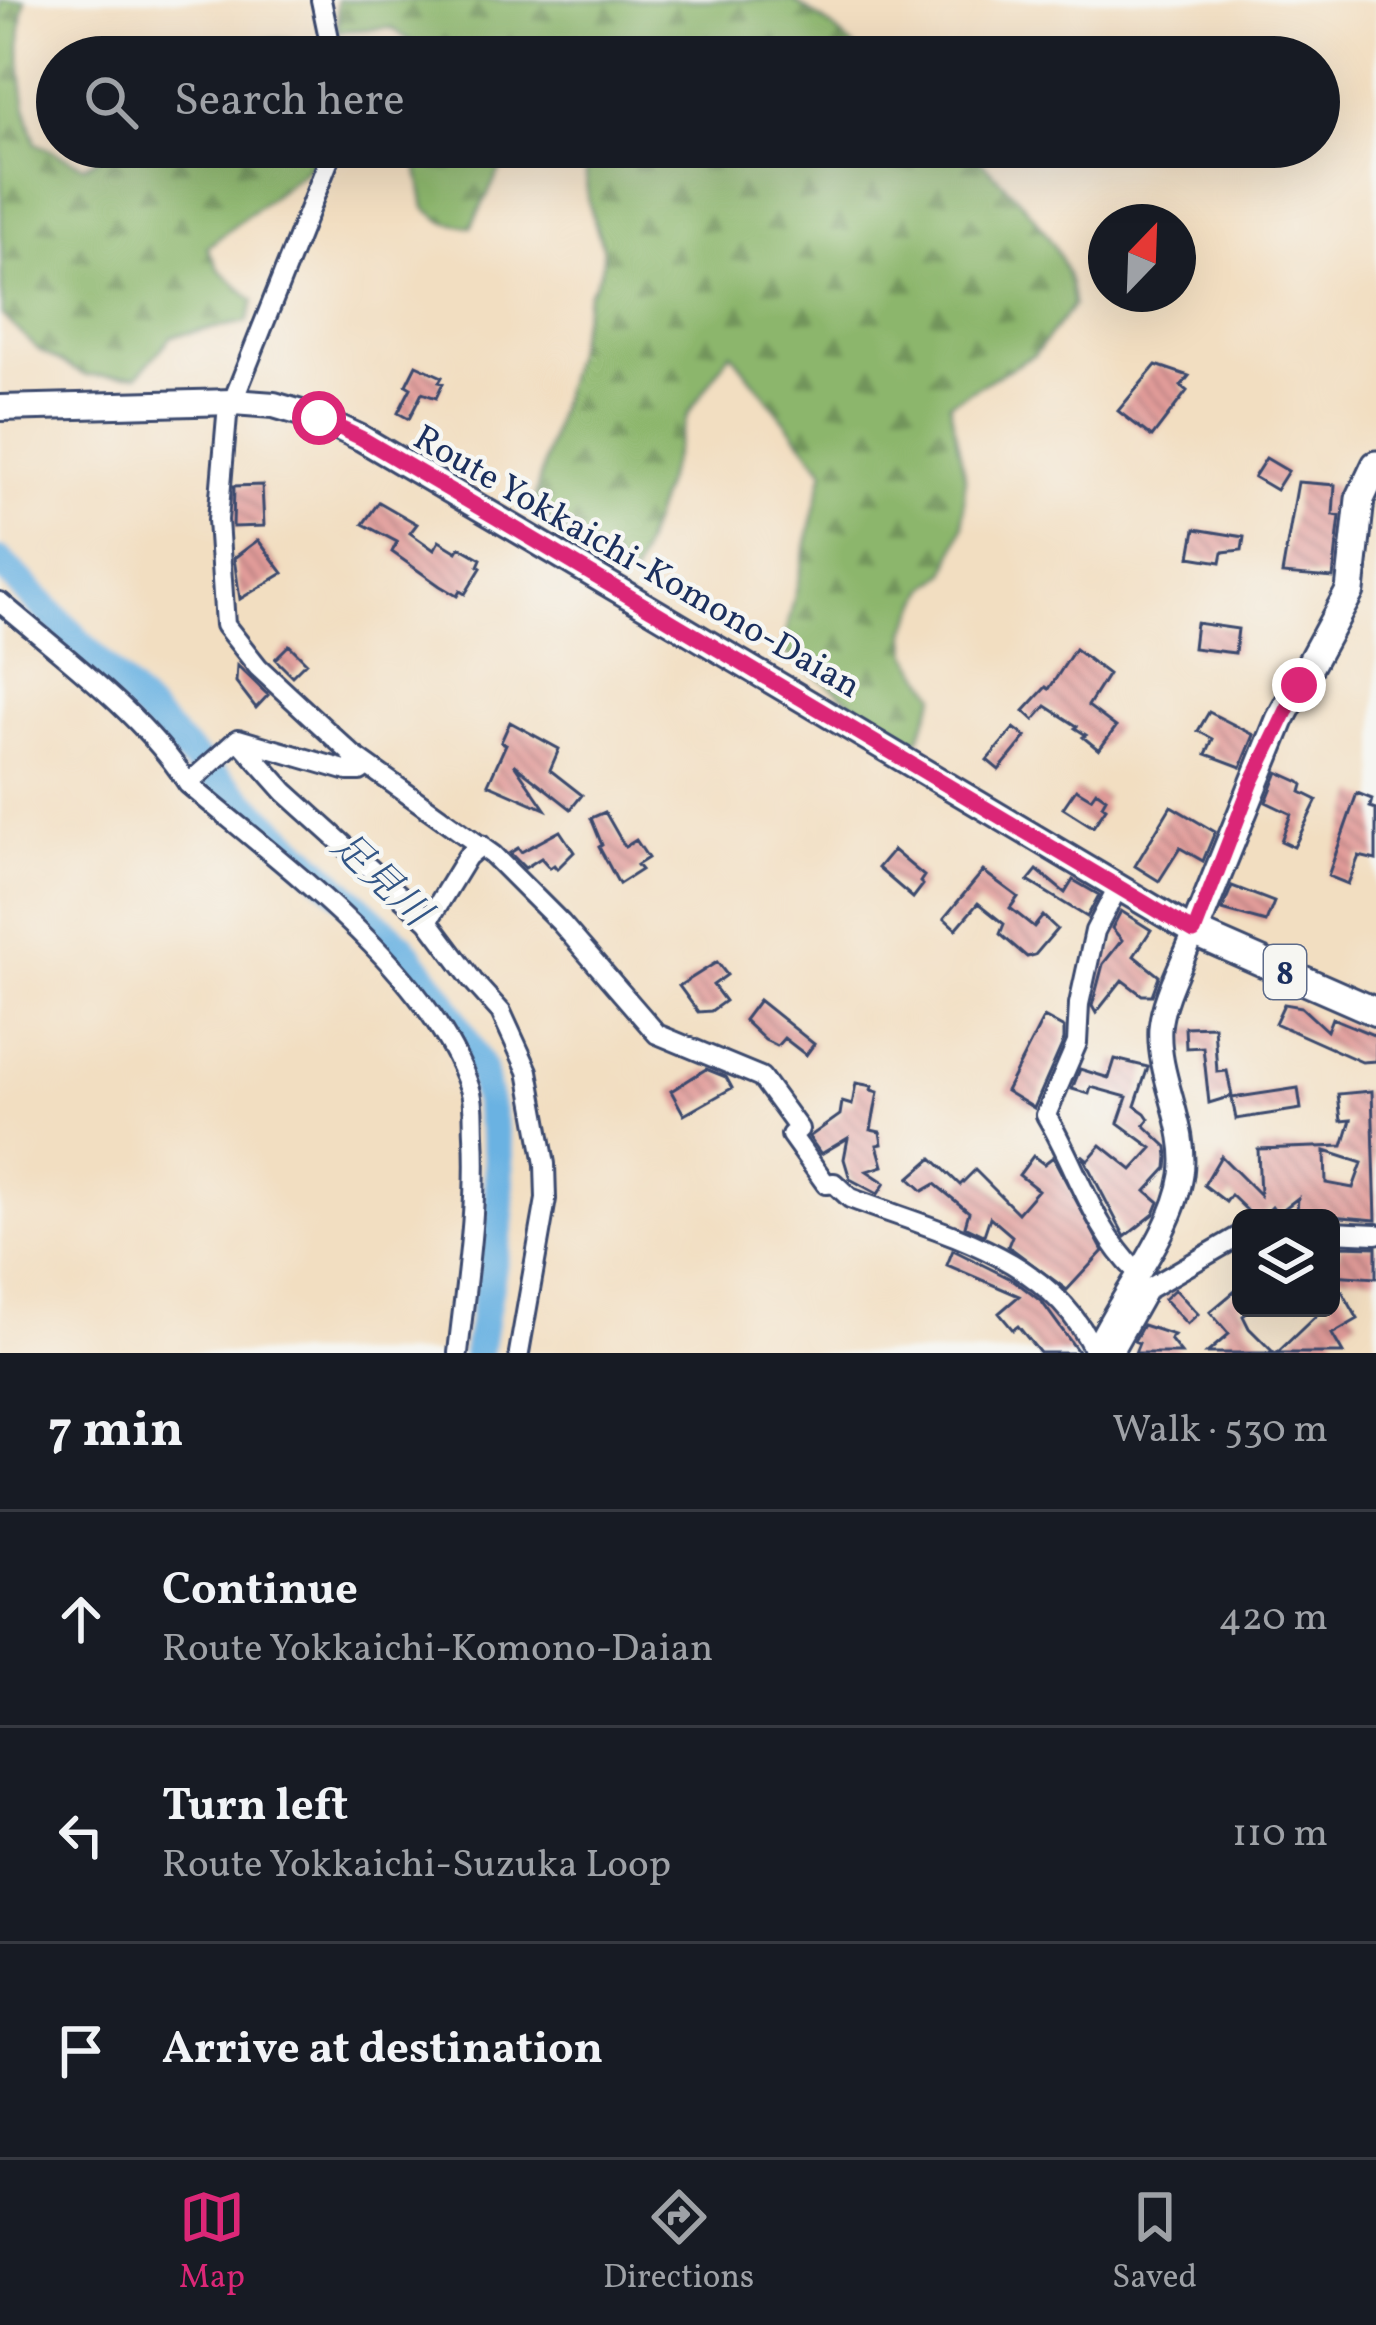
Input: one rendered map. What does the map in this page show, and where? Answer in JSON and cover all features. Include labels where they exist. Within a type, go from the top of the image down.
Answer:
[{"type":"main road","name":"Route Yokkaichi-Komono-Daian","points":[[0,408],[233,402],[274,405],[319,418],[361,438],[1194,932]]},
{"type":"main road","points":[[1194,932],[1280,720],[1350,591],[1360,499],[1376,465]]},
{"type":"main road","name":"8","points":[[1194,932],[1376,1012]]},
{"type":"street","points":[[321,0],[329,36]]},
{"type":"street","points":[[326,168],[227,416],[219,472],[219,578],[225,625],[271,680],[367,766],[481,844],[561,923],[656,1034],[760,1077],[799,1129],[790,1135],[826,1184],[834,1183],[850,1198],[993,1250],[1018,1264],[1042,1283],[1100,1352]]},
{"type":"street","points":[[0,602],[172,759],[188,784],[351,924],[415,995],[452,1050],[472,1093],[476,1181],[458,1353]]},
{"type":"street","points":[[238,739],[331,767],[360,771],[367,766]]},
{"type":"street","points":[[188,784],[238,739]]},
{"type":"street","points":[[238,739],[285,792],[428,921],[472,982],[501,1012],[529,1071],[545,1164],[545,1199],[519,1353]]},
{"type":"street","points":[[428,921],[466,857],[481,844]]},
{"type":"street","points":[[1119,886],[1095,931],[1079,1004],[1077,1043],[1046,1115],[1102,1229],[1137,1272]]},
{"type":"street","points":[[1100,1352],[1174,1205],[1182,1174],[1160,1025],[1194,932]]},
{"type":"street","points":[[1340,1232],[1376,1234]]},
{"type":"street","points":[[1100,1352],[1148,1289],[1232,1240]]},
{"type":"green space","points":[[0,0],[25,0],[21,72],[36,143],[36,168],[309,168],[207,247],[218,268],[254,301],[247,322],[172,336],[138,375],[86,376],[39,350],[2,315]]},
{"type":"green space","points":[[337,0],[793,0],[841,36],[403,36],[392,28],[338,31]]},
{"type":"green space","points":[[418,168],[501,168],[471,227],[444,222],[425,208]]},
{"type":"green space","points":[[586,168],[987,168],[1049,238],[1069,282],[1073,306],[1034,355],[949,403],[965,477],[963,526],[946,573],[927,588],[906,631],[909,655],[936,695],[915,748],[782,651],[824,470],[731,352],[688,414],[633,577],[532,508],[589,293],[602,266],[602,246],[587,192]]},
{"type":"building","points":[[416,365],[442,377],[439,382],[443,383],[436,398],[422,393],[409,419],[398,413]]},
{"type":"building","points":[[1156,365],[1189,376],[1181,386],[1187,391],[1152,437],[1118,411]]},
{"type":"building","points":[[1266,458],[1288,471],[1276,490],[1254,477]]},
{"type":"building","points":[[1298,482],[1335,485],[1333,515],[1340,516],[1333,578],[1282,574]]},
{"type":"building","points":[[262,485],[264,526],[233,527],[234,486]]},
{"type":"building","points":[[379,502],[417,524],[410,533],[434,550],[439,541],[481,559],[481,568],[465,594],[460,591],[457,596],[440,586],[392,552],[397,542],[363,524]]},
{"type":"building","points":[[1195,529],[1244,537],[1242,550],[1223,552],[1221,562],[1190,557]]},
{"type":"building","points":[[258,540],[283,573],[240,599],[234,558]]},
{"type":"building","points":[[1196,623],[1238,629],[1235,653],[1193,648]]},
{"type":"building","points":[[289,645],[306,662],[292,676],[275,659]]},
{"type":"building","points":[[1075,649],[1108,674],[1088,706],[1116,727],[1099,750],[1077,726],[1046,706],[1034,720],[1024,711],[1049,689]]},
{"type":"building","points":[[237,665],[268,695],[256,708],[236,682]]},
{"type":"building","points":[[1209,712],[1254,735],[1241,767],[1206,754],[1213,739],[1198,731]]},
{"type":"building","points":[[510,722],[559,749],[550,770],[582,795],[571,809],[514,764],[545,809],[488,784]]},
{"type":"building","points":[[1014,728],[1026,737],[999,770],[987,760]]},
{"type":"building","points":[[1278,772],[1300,782],[1301,792],[1317,800],[1294,847],[1281,841],[1291,814],[1266,802]]},
{"type":"building","points":[[1076,789],[1091,798],[1096,791],[1106,798],[1102,805],[1106,808],[1093,827],[1063,808]]},
{"type":"building","points":[[1357,793],[1372,799],[1370,807],[1376,809],[1376,860],[1359,856],[1348,884],[1328,876]]},
{"type":"building","points":[[1171,806],[1215,832],[1203,861],[1180,848],[1159,881],[1135,866]]},
{"type":"building","points":[[605,812],[625,847],[636,840],[648,858],[637,865],[641,870],[619,884],[599,847],[591,818]]},
{"type":"building","points":[[560,831],[574,852],[557,869],[541,858],[525,868],[510,853],[518,848],[521,852]]},
{"type":"building","points":[[893,850],[924,876],[913,898],[878,868]]},
{"type":"building","points":[[1037,870],[1065,893],[1073,880],[1099,895],[1087,917],[1028,881]]},
{"type":"building","points":[[983,871],[1018,897],[1010,908],[1034,927],[1043,916],[1057,929],[1035,955],[1027,957],[1000,934],[1004,924],[978,903],[956,929],[944,918]]},
{"type":"building","points":[[1232,886],[1274,902],[1266,922],[1222,910]]},
{"type":"building","points":[[1121,911],[1151,930],[1134,956],[1159,976],[1152,995],[1142,995],[1122,980],[1096,1013],[1092,1006],[1103,964],[1122,940],[1112,928]]},
{"type":"building","points":[[717,962],[727,975],[713,985],[725,1001],[711,1011],[698,1012],[679,986]]},
{"type":"building","points":[[759,1000],[814,1044],[806,1055],[784,1038],[777,1046],[765,1040],[744,1020]]},
{"type":"building","points":[[1284,1004],[1301,1007],[1327,1031],[1332,1018],[1376,1036],[1376,1061],[1362,1062],[1275,1023]]},
{"type":"building","points":[[1044,1017],[1064,1028],[1064,1040],[1034,1108],[1006,1091]]},
{"type":"building","points":[[1214,1026],[1217,1072],[1227,1071],[1232,1096],[1209,1103],[1203,1047],[1186,1048],[1185,1027]]},
{"type":"building","points":[[1115,1059],[1148,1067],[1135,1106],[1149,1119],[1144,1125],[1167,1147],[1168,1157],[1167,1168],[1146,1191],[1159,1202],[1154,1214],[1125,1237],[1082,1155],[1088,1160],[1101,1145],[1132,1170],[1152,1148],[1118,1123],[1127,1097],[1091,1087],[1089,1094],[1072,1089],[1080,1069],[1109,1078]]},
{"type":"building","points":[[706,1069],[726,1077],[732,1088],[684,1115],[671,1091]]},
{"type":"building","points":[[856,1083],[878,1092],[871,1130],[880,1132],[882,1144],[877,1145],[883,1166],[867,1171],[885,1183],[878,1194],[850,1179],[844,1159],[848,1138],[821,1154],[809,1137],[840,1115],[842,1102],[852,1105]]},
{"type":"building","points":[[1298,1088],[1301,1109],[1236,1119],[1232,1098]]},
{"type":"building","points":[[1372,1091],[1376,1220],[1340,1217],[1340,1209],[1297,1209],[1298,1198],[1284,1209],[1246,1209],[1231,1195],[1226,1202],[1204,1185],[1221,1156],[1260,1195],[1258,1149],[1343,1146],[1351,1120],[1341,1121],[1338,1094]],"holes":[[[1325,1151],[1362,1163],[1353,1188],[1326,1183]]]},
{"type":"building","points":[[1033,1156],[1044,1164],[1053,1157],[1103,1251],[1067,1290],[1008,1246],[1012,1236],[990,1217],[984,1235],[965,1226],[969,1212],[935,1184],[923,1191],[909,1178],[932,1158],[960,1185],[975,1170],[1018,1213],[1038,1190],[1019,1175]]},
{"type":"building","points":[[1340,1246],[1376,1247],[1376,1278],[1340,1276]]},
{"type":"building","points":[[953,1250],[1015,1281],[1042,1302],[1079,1353],[1040,1353],[1018,1326],[1013,1330],[999,1313],[1019,1296],[947,1265]]},
{"type":"building","points":[[1175,1289],[1198,1314],[1187,1324],[1164,1299]]},
{"type":"building","points":[[1340,1292],[1358,1319],[1332,1334],[1343,1353],[1277,1353],[1315,1317],[1340,1317]]},
{"type":"building","points":[[1232,1294],[1232,1317],[1244,1317],[1274,1353],[1207,1353],[1229,1334],[1210,1312]]},
{"type":"building","points":[[1143,1325],[1174,1335],[1170,1339],[1181,1353],[1135,1353],[1139,1343],[1134,1341]]},
{"type":"waterway","name":"足見川","points":[[0,562],[177,743],[402,947],[442,1000],[481,1069],[498,1154],[500,1217],[478,1353]]},
{"type":"route","points":[[319,418],[361,438],[1194,932],[1252,782],[1299,685]]}]
